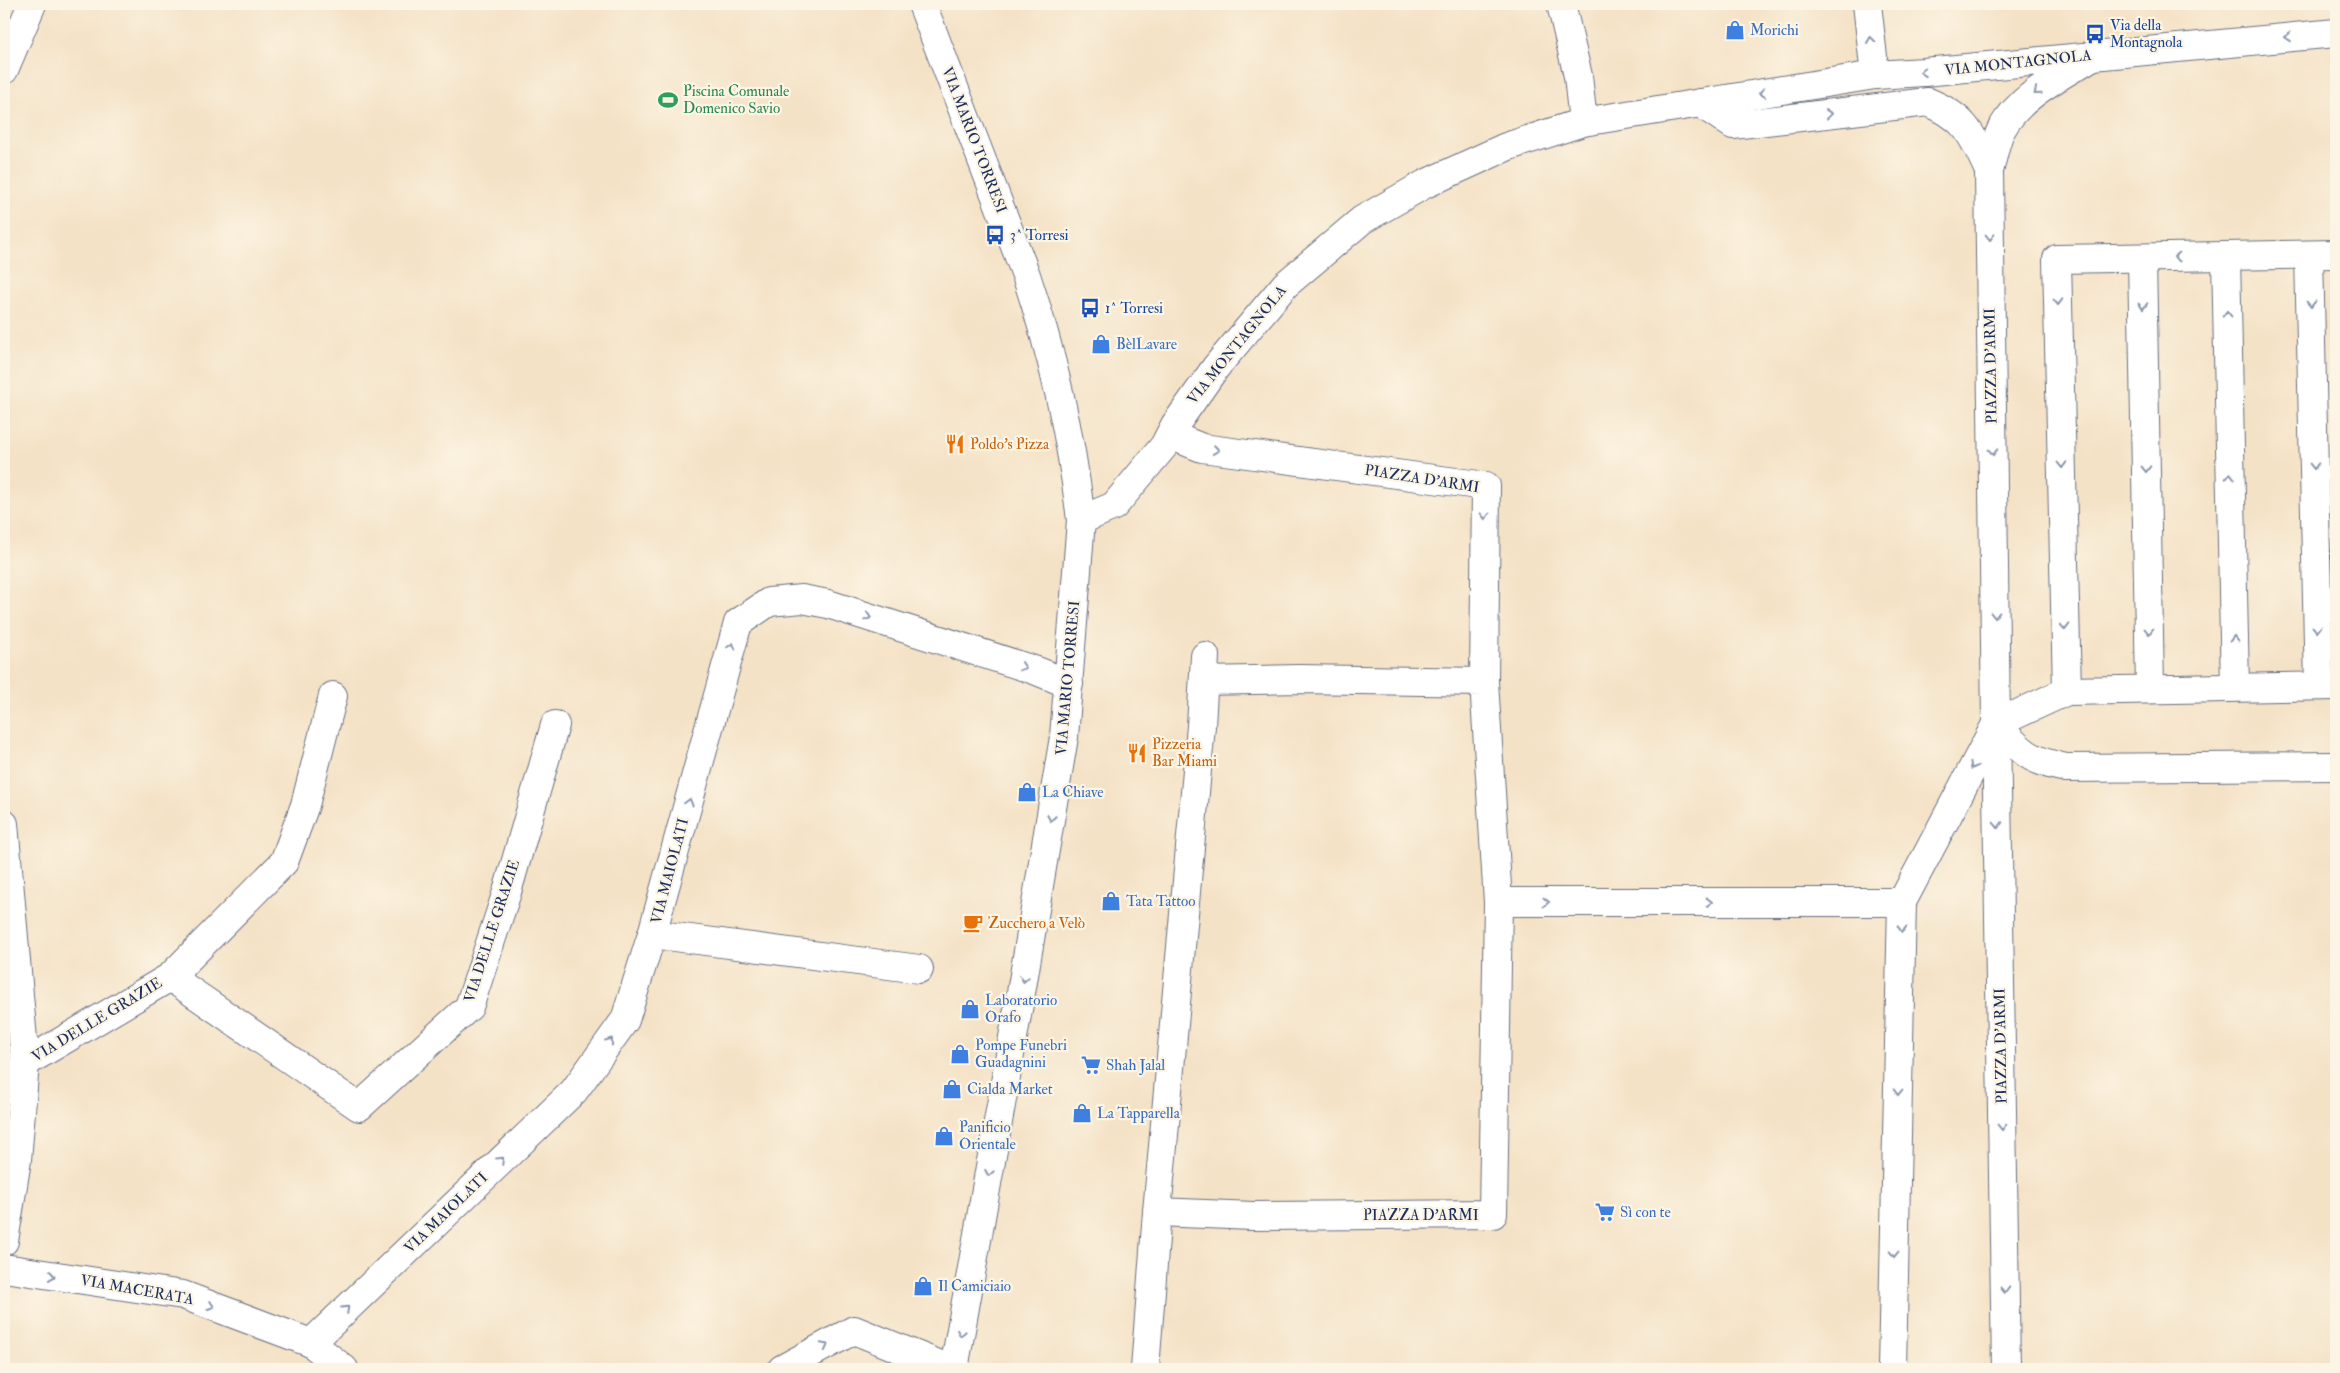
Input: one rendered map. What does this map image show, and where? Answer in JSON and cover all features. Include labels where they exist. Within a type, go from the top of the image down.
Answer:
[{"type":"street","points":[[4,70],[32,4]]},
{"type":"street","name":"VIA MARIO TORRESI","points":[[922,4],[1026,275],[1039,314],[1066,415],[1074,460],[1081,520],[1064,737],[1024,978],[954,1369]]},
{"type":"street","points":[[1561,4],[1578,76],[1583,122]]},
{"type":"street","points":[[1867,4],[1875,75]]},
{"type":"street","name":"VIA MONTAGNOLA","points":[[1081,520],[1114,506],[1164,446],[1175,425],[1216,367],[1285,285],[1362,220],[1425,184],[1506,147],[1583,122],[1875,75],[2336,33]]},
{"type":"street","name":"PIAZZA D'ARMI","points":[[2006,1369],[1989,170],[2001,131],[2018,108],[2046,84],[2093,56]]},
{"type":"street","points":[[1700,103],[1733,125],[1928,102],[1949,110],[1972,134],[1989,170]]},
{"type":"street","points":[[2067,691],[2057,259],[2336,254]]},
{"type":"street","points":[[2310,255],[2327,686],[2067,691],[1996,724],[2022,752],[2044,764],[2066,768],[2336,766]]},
{"type":"street","points":[[2226,256],[2235,687]]},
{"type":"street","points":[[2142,258],[2150,689]]},
{"type":"street","name":"PIAZZA D'ARMI","points":[[1157,1212],[1253,1216],[1493,1214],[1498,902],[1484,682],[1486,486],[1202,448],[1170,435]]},
{"type":"street","name":"VIA MAIOLATI","points":[[311,1343],[574,1091],[625,1020],[652,934],[738,623],[769,602],[802,599],[828,604],[1037,671],[1069,684]]},
{"type":"street","points":[[1144,1369],[1204,669],[1300,679],[1484,682]]},
{"type":"street","name":"VIA DELLE GRAZIE","points":[[25,1063],[170,977],[284,862],[304,805],[333,696]]},
{"type":"street","name":"PIAZZA D'ARMI","points":[[1892,1369],[1902,902],[1996,724]]},
{"type":"street","name":"VIA DELLE GRAZIE","points":[[170,977],[359,1106],[469,1007],[507,892],[555,725]]},
{"type":"street","name":"VIA DELLE GRAZIE","points":[[4,824],[7,896],[25,1063],[17,1160],[4,1241]]},
{"type":"street","points":[[1498,902],[1902,902]]},
{"type":"street","points":[[652,934],[919,969]]},
{"type":"street","name":"VIA MACERATA","points":[[4,1268],[183,1295],[311,1343],[344,1369]]},
{"type":"street","points":[[782,1369],[854,1330],[950,1369]]},
{"type":"place","name":"Morichi","points":[[1735,30]]},
{"type":"place","name":"Via della Montagnola","points":[[2095,34]]},
{"type":"place","name":"Piscina Comunale Domenico Savio","points":[[668,100]]},
{"type":"place","name":"3^ Torresi","points":[[995,235]]},
{"type":"place","name":"1^ Torresi","points":[[1090,308]]},
{"type":"place","name":"BèlLavare","points":[[1101,344]]},
{"type":"place","name":"Poldo's Pizza","points":[[955,444]]},
{"type":"place","name":"Pizzeria Bar Miami","points":[[1137,753]]},
{"type":"place","name":"La Chiave","points":[[1027,792]]},
{"type":"place","name":"Tata Tattoo","points":[[1111,901]]},
{"type":"place","name":"Zucchero a Velò","points":[[973,923]]},
{"type":"place","name":"Laboratorio Orafo","points":[[970,1009]]},
{"type":"place","name":"Pompe Funebri Guadagnini","points":[[960,1054]]},
{"type":"place","name":"Shah Jalal","points":[[1091,1065]]},
{"type":"place","name":"Cialda Market","points":[[952,1089]]},
{"type":"place","name":"La Tapparella","points":[[1082,1113]]},
{"type":"place","name":"Panificio Orientale","points":[[944,1136]]},
{"type":"place","name":"Sì con te","points":[[1605,1212]]},
{"type":"place","name":"Il Camiciaio","points":[[923,1286]]}]
